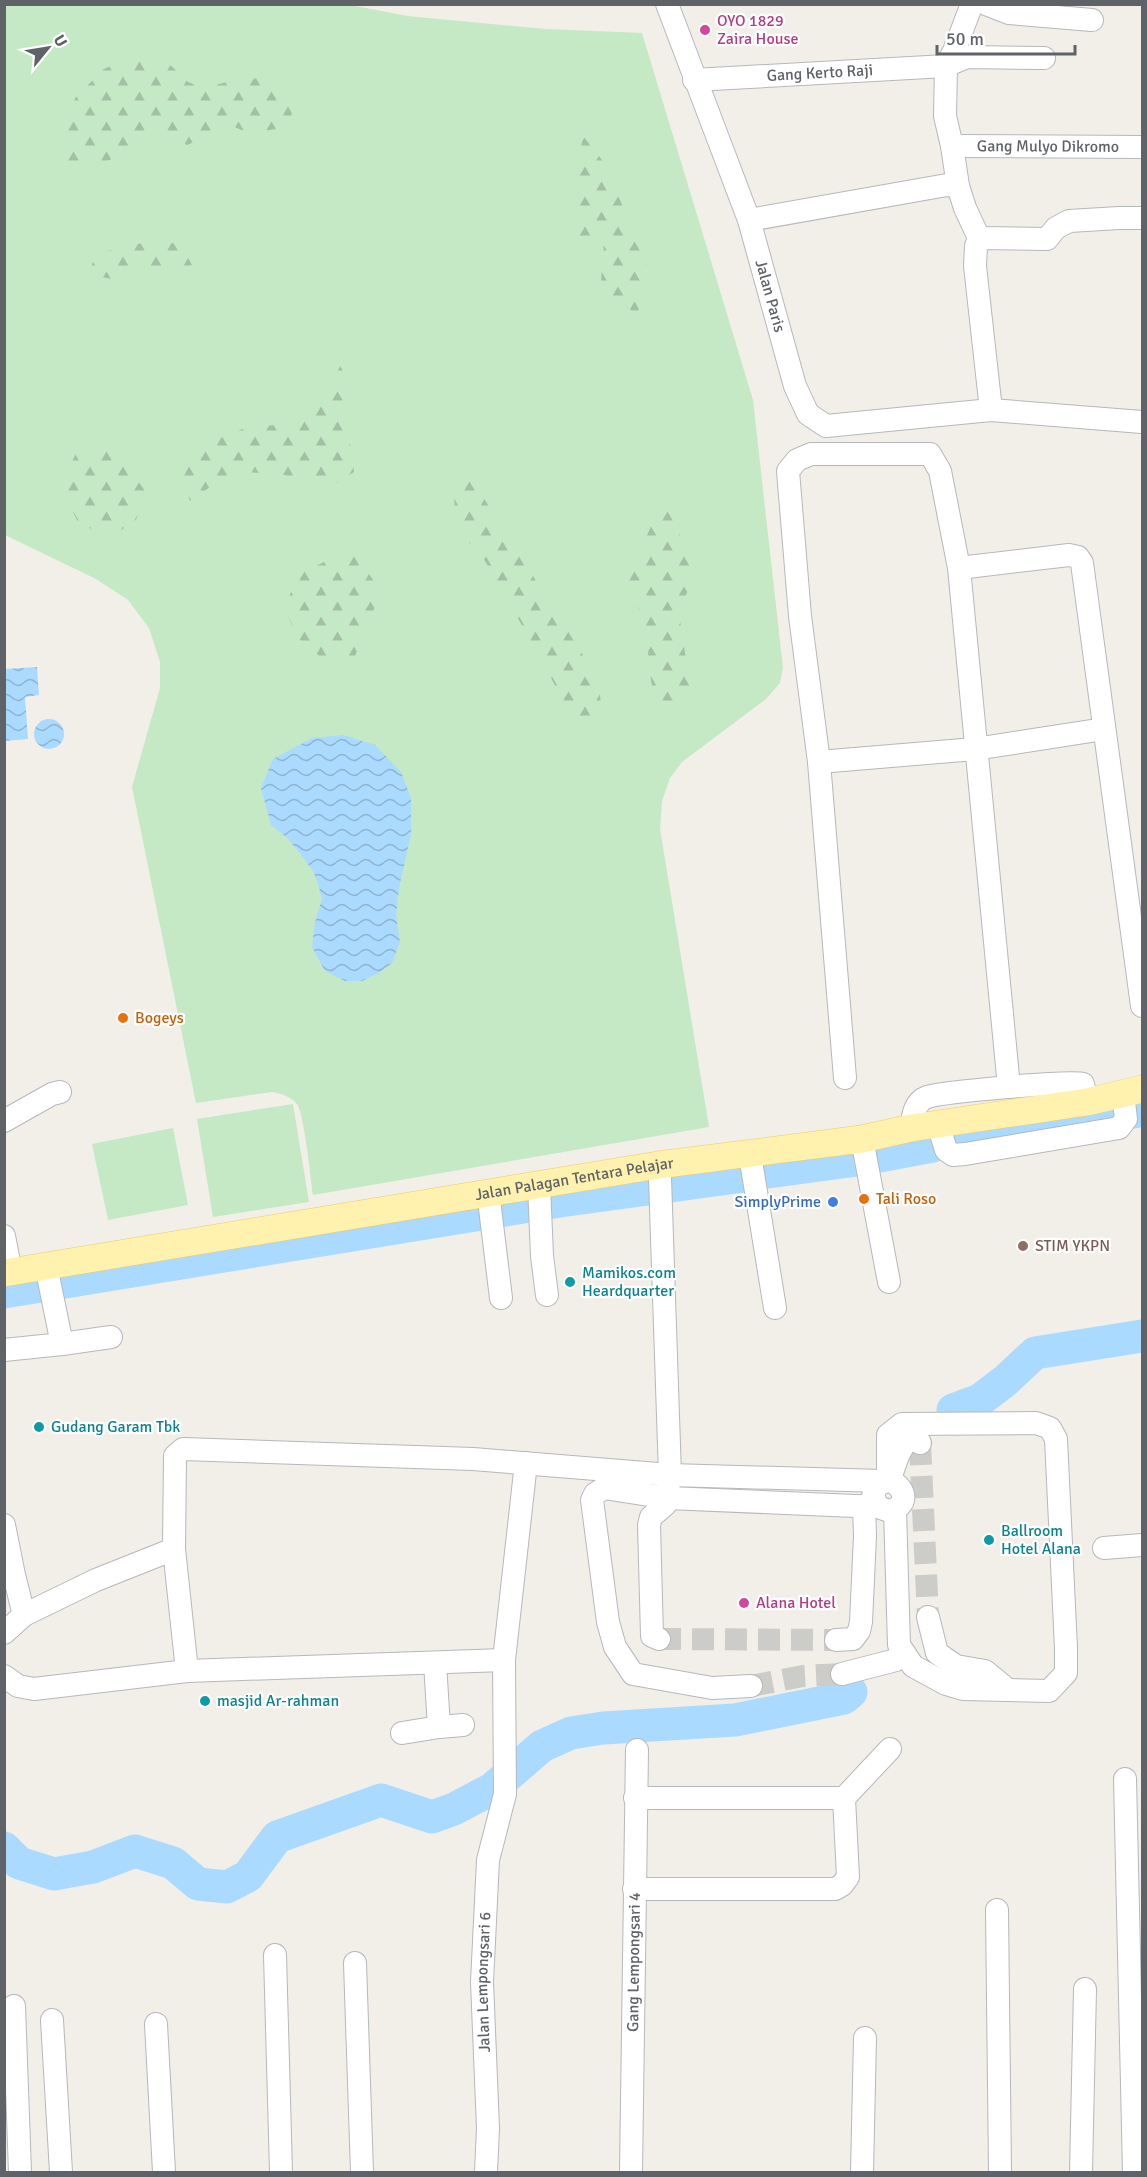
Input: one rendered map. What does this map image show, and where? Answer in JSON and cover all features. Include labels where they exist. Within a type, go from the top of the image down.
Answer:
[{"type":"main road","name":"Jalan Palagan Tentara Pelajar","points":[[8,1272],[49,1280],[280,1229],[488,1197],[660,1178],[750,1155],[1087,1102],[1133,1091]]},
{"type":"street","name":"Jalan Paris","points":[[667,4],[749,220],[795,386],[808,414],[826,426],[991,410],[1143,422]]},
{"type":"street","points":[[972,4],[946,66],[945,116],[958,186],[979,238],[976,246],[975,266],[991,410]]},
{"type":"street","points":[[986,4],[1009,14],[1092,20]]},
{"type":"street","name":"Gang Kerto Raji","points":[[694,80],[946,66],[967,57],[1044,58]]},
{"type":"street","name":"Gang Mulyo Dikromo","points":[[952,146],[1143,147]]},
{"type":"street","points":[[749,220],[947,185],[958,186]]},
{"type":"street","points":[[979,238],[1047,239],[1056,228],[1069,222],[1143,218]]},
{"type":"street","points":[[845,1078],[819,762],[801,616],[788,471],[797,460],[810,454],[930,454],[940,471],[959,568],[1009,1087]]},
{"type":"street","points":[[959,568],[1069,555],[1078,557],[1082,563],[1143,1006]]},
{"type":"street","points":[[819,762],[975,749],[1104,729]]},
{"type":"street","points":[[911,1128],[914,1110],[926,1097],[1076,1082],[1083,1084],[1087,1102]]},
{"type":"street","points":[[938,1124],[946,1150],[953,1155],[1119,1128],[1126,1119],[1133,1091]]},
{"type":"street","points":[[4,1121],[52,1094],[60,1092]]},
{"type":"street","points":[[862,1139],[890,1282]]},
{"type":"street","points":[[750,1155],[775,1308]]},
{"type":"street","points":[[659,1640],[652,1636],[649,1525],[651,1517],[656,1510],[664,1507],[668,1498],[670,1475],[660,1178]]},
{"type":"street","points":[[540,1191],[542,1256],[547,1296]]},
{"type":"street","points":[[488,1197],[501,1298]]},
{"type":"street","points":[[4,1236],[8,1272]]},
{"type":"street","points":[[49,1280],[62,1344]]},
{"type":"street","points":[[4,1350],[111,1337]]},
{"type":"street","points":[[880,1508],[887,1640],[904,1665],[939,1697],[960,1701],[1002,1694],[1049,1691],[1066,1673],[1056,1439],[1050,1428],[1036,1423],[902,1424],[888,1435],[887,1480]]},
{"type":"street","points":[[887,1480],[898,1452],[910,1437],[917,1438],[920,1443]]},
{"type":"street","points":[[187,1671],[174,1549],[175,1456],[183,1449],[426,1457],[670,1475],[887,1480],[899,1484],[904,1495],[900,1506],[880,1508],[668,1498],[604,1488],[595,1494],[592,1500],[609,1622],[615,1647],[633,1674],[712,1688],[751,1686]]},
{"type":"street","name":"Jalan Lempongsari 6","points":[[486,2172],[488,2128],[482,1982],[488,1860],[505,1794],[504,1660],[526,1463]]},
{"type":"street","points":[[836,1641],[853,1639],[859,1631],[865,1536],[880,1508]]},
{"type":"street","points":[[4,1525],[24,1615]]},
{"type":"street","points":[[1104,1548],[1143,1545]]},
{"type":"street","points":[[4,1634],[24,1615],[96,1580],[174,1549]]},
{"type":"street","points":[[928,1617],[937,1653],[956,1666],[985,1671],[1002,1694]]},
{"type":"street","points":[[4,1676],[18,1686],[34,1689],[187,1671],[504,1660]]},
{"type":"street","points":[[435,1663],[439,1727]]},
{"type":"street","points":[[842,1674],[904,1665]]},
{"type":"street","points":[[402,1733],[463,1725]]},
{"type":"street","points":[[634,1889],[835,1889],[842,1885],[848,1877],[844,1798],[890,1749]]},
{"type":"street","name":"Gang Lempongsari 4","points":[[631,2172],[637,1750]]},
{"type":"street","points":[[1125,1779],[1134,2172]]},
{"type":"street","points":[[635,1798],[844,1798]]},
{"type":"street","points":[[997,1910],[1000,2172]]},
{"type":"street","points":[[275,1955],[281,2172]]},
{"type":"street","points":[[355,1963],[362,2172]]},
{"type":"street","points":[[1081,2172],[1085,1989]]},
{"type":"street","points":[[14,2006],[20,2172]]},
{"type":"street","points":[[52,2020],[62,2172]]},
{"type":"street","points":[[156,2024],[164,2172]]},
{"type":"street","points":[[862,2172],[866,2038]]},
{"type":"green space","points":[[345,4],[407,16],[545,29],[642,33],[753,400],[783,668],[780,683],[766,699],[682,762],[670,778],[662,801],[660,829],[709,1127],[313,1195],[300,1110],[292,1099],[272,1092],[196,1103],[132,787],[160,688],[160,662],[149,628],[128,600],[96,579],[5,535],[5,5]]},
{"type":"green space","points":[[138,54],[165,60],[188,82],[203,88],[239,79],[272,78],[293,103],[290,127],[249,133],[232,126],[187,145],[157,135],[144,140],[113,159],[94,164],[67,166],[65,138],[75,98],[104,69]]},
{"type":"green space","points":[[583,136],[606,165],[652,279],[637,313],[600,295],[605,230],[580,242],[577,170]]},
{"type":"green space","points":[[142,243],[180,243],[192,265],[167,274],[139,267],[116,280],[88,274],[97,253]]},
{"type":"green space","points":[[341,365],[347,383],[347,424],[354,472],[330,487],[285,475],[233,471],[190,501],[182,480],[190,464],[210,442],[250,426],[283,425],[312,420],[322,396]]},
{"type":"green space","points":[[116,449],[145,491],[136,520],[109,538],[78,522],[61,487],[76,453]]},
{"type":"green space","points":[[473,473],[483,497],[598,679],[603,721],[585,722],[568,711],[543,662],[485,561],[455,525],[454,484]]},
{"type":"green space","points":[[663,495],[695,571],[679,614],[692,698],[656,705],[649,670],[647,629],[628,584]]},
{"type":"green space","points":[[336,556],[357,556],[381,592],[353,661],[327,662],[301,641],[284,609],[298,575]]},
{"type":"green space","points":[[293,1104],[309,1202],[213,1217],[197,1119]]},
{"type":"green space","points":[[173,1128],[188,1205],[108,1220],[92,1144]]},
{"type":"water","points":[[37,667],[39,695],[25,697],[28,739],[5,741],[5,669]]},
{"type":"water","points":[[49,719],[60,723],[64,734],[60,745],[49,749],[38,745],[34,734],[38,723]]},
{"type":"water","points":[[343,735],[375,745],[401,772],[411,798],[411,834],[399,888],[396,916],[400,942],[392,963],[379,973],[362,981],[345,981],[325,971],[312,947],[315,922],[322,899],[318,884],[313,871],[299,852],[271,825],[261,788],[273,759],[312,738]]},
{"type":"waterway","points":[[1134,1112],[1142,1110]]},
{"type":"waterway","points":[[953,1143],[1114,1115]]},
{"type":"waterway","points":[[874,1157],[933,1146]]},
{"type":"waterway","points":[[768,1172],[857,1160]]},
{"type":"waterway","points":[[4,1292],[560,1201],[744,1176]]},
{"type":"waterway","points":[[953,1410],[980,1400],[1035,1353],[1142,1336]]},
{"type":"waterway","points":[[4,1848],[19,1863],[54,1874],[93,1867],[135,1851],[173,1863],[198,1884],[227,1887],[248,1876],[277,1837],[381,1800],[432,1817],[454,1809],[492,1789],[542,1746],[571,1733],[603,1728],[735,1720],[844,1698],[851,1692]]},
{"type":"tunnel","points":[[920,1443],[928,1617]]},
{"type":"tunnel","points":[[659,1639],[836,1640]]},
{"type":"tunnel","points":[[751,1686],[803,1676],[842,1674]]},
{"type":"place","name":"OYO 1829 Zaira House","points":[[705,30]]},
{"type":"place","name":"Bogeys","points":[[123,1018]]},
{"type":"place","name":"Tali Roso","points":[[864,1199]]},
{"type":"place","name":"SimplyPrime","points":[[833,1202]]},
{"type":"place","name":"STIM YKPN","points":[[1023,1246]]},
{"type":"place","name":"Mamikos.com Heardquarter","points":[[570,1282]]},
{"type":"place","name":"Gudang Garam Tbk","points":[[39,1427]]},
{"type":"place","name":"Ballroom Hotel Alana","points":[[989,1540]]},
{"type":"place","name":"Alana Hotel","points":[[744,1603]]},
{"type":"place","name":"masjid Ar-rahman","points":[[205,1701]]}]
